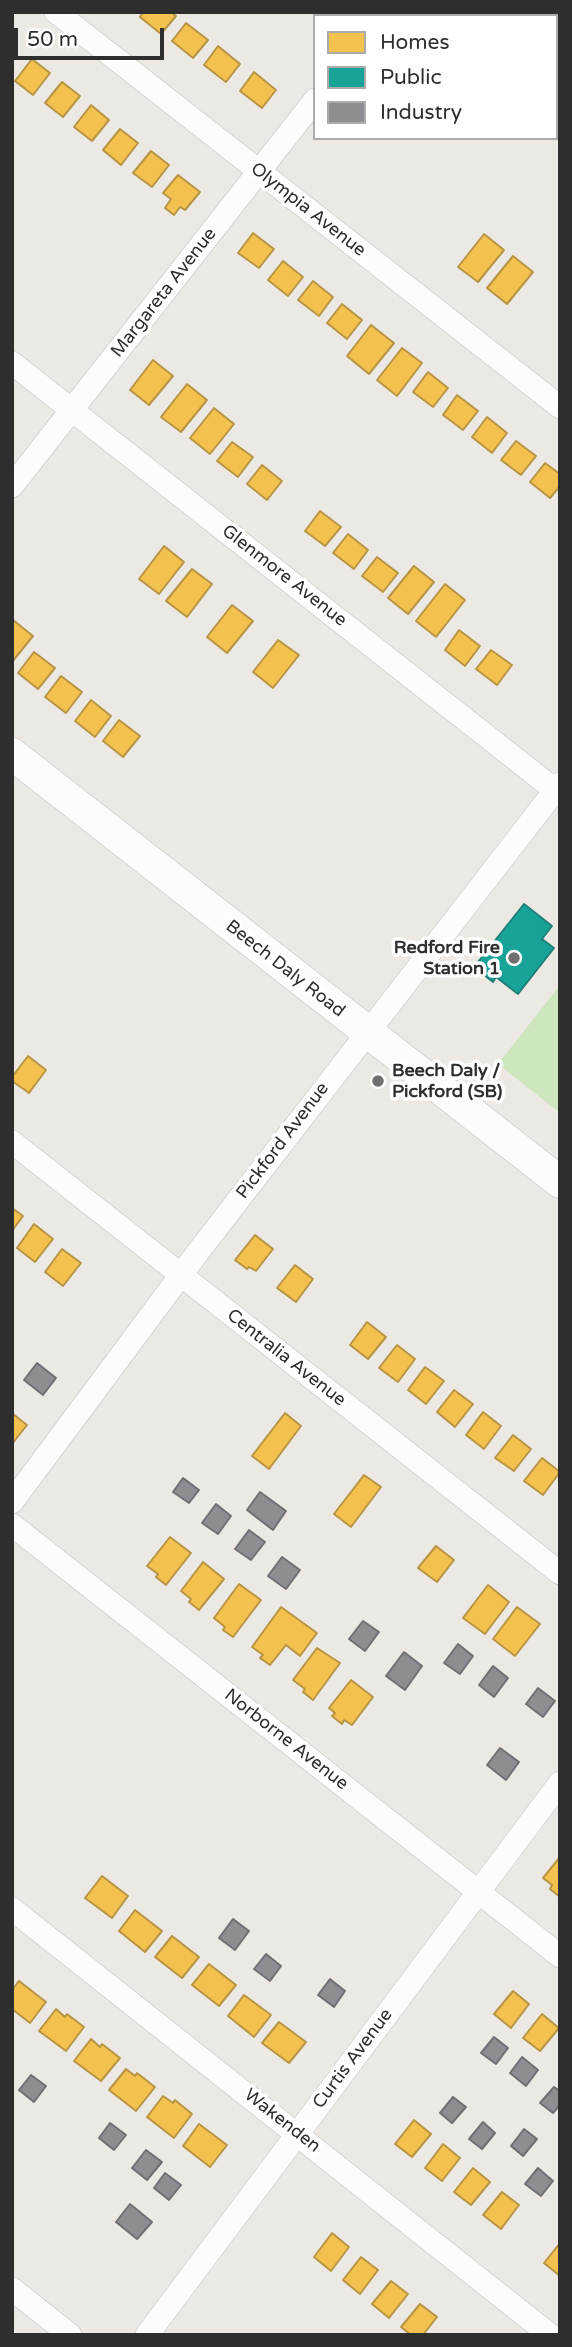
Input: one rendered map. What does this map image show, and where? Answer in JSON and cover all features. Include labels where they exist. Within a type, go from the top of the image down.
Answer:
[{"type":"main road","name":"Beech Daly Road","points":[[12,754],[560,1182]]},
{"type":"street","name":"Olympia Avenue","points":[[56,12],[560,408]]},
{"type":"street","name":"Margareta Avenue","points":[[12,486],[313,103]]},
{"type":"street","name":"Glenmore Avenue","points":[[12,363],[558,787]]},
{"type":"street","name":"Pickford Avenue","points":[[12,1502],[180,1275],[558,787]]},
{"type":"street","name":"Centralia Avenue","points":[[12,1142],[560,1573]]},
{"type":"street","name":"Norborne Avenue","points":[[12,1525],[560,1956]]},
{"type":"street","name":"Curtis Avenue","points":[[147,2335],[560,1783]]},
{"type":"street","name":"Wakenden","points":[[12,1909],[550,2335]]},
{"type":"street","points":[[12,2289],[70,2335]]},
{"type":"green space","points":[[560,985],[560,1113],[498,1064]]},
{"type":"building: Homes","points":[[143,12],[171,12],[176,16],[161,34],[140,17]]},
{"type":"building: Homes","points":[[186,23],[208,40],[193,58],[172,41]]},
{"type":"building: Homes","points":[[218,46],[240,64],[226,82],[204,65]]},
{"type":"building: Homes","points":[[32,59],[50,73],[33,95],[15,81]]},
{"type":"building: Homes","points":[[254,72],[276,90],[262,108],[240,91]]},
{"type":"building: Homes","points":[[62,82],[80,96],[63,117],[45,103]]},
{"type":"building: Homes","points":[[558,91],[560,93],[558,128]]},
{"type":"building: Homes","points":[[91,105],[109,120],[92,141],[74,127]]},
{"type":"building: Homes","points":[[120,129],[138,143],[121,165],[103,150]]},
{"type":"building: Homes","points":[[151,151],[169,165],[152,187],[133,173]]},
{"type":"building: Homes","points":[[178,175],[200,192],[185,210],[180,207],[174,215],[165,208],[171,199],[163,193]]},
{"type":"building: Homes","points":[[253,233],[274,249],[259,268],[238,253]]},
{"type":"building: Homes","points":[[484,234],[504,250],[478,282],[458,267]]},
{"type":"building: Homes","points":[[513,256],[533,272],[507,304],[487,288]]},
{"type":"building: Homes","points":[[283,261],[303,277],[288,296],[268,280]]},
{"type":"building: Homes","points":[[313,281],[333,297],[319,316],[298,300]]},
{"type":"building: Homes","points":[[342,304],[362,320],[347,339],[327,323]]},
{"type":"building: Homes","points":[[371,325],[394,343],[369,374],[347,356]]},
{"type":"building: Homes","points":[[402,348],[422,363],[397,396],[377,380]]},
{"type":"building: Homes","points":[[153,360],[173,376],[149,405],[130,390]]},
{"type":"building: Homes","points":[[428,372],[448,388],[433,407],[413,392]]},
{"type":"building: Homes","points":[[187,384],[207,400],[181,432],[161,417]]},
{"type":"building: Homes","points":[[457,395],[478,411],[463,430],[443,415]]},
{"type":"building: Homes","points":[[214,408],[234,424],[210,454],[190,438]]},
{"type":"building: Homes","points":[[487,417],[507,433],[492,453],[472,437]]},
{"type":"building: Homes","points":[[516,441],[536,456],[521,475],[501,460]]},
{"type":"building: Homes","points":[[232,442],[253,457],[238,477],[217,461]]},
{"type":"building: Homes","points":[[545,463],[560,474],[560,486],[550,498],[530,482]]},
{"type":"building: Homes","points":[[262,465],[282,481],[267,500],[247,484]]},
{"type":"building: Homes","points":[[320,511],[341,527],[325,546],[305,531]]},
{"type":"building: Homes","points":[[348,534],[368,550],[354,569],[333,553]]},
{"type":"building: Homes","points":[[164,546],[184,562],[159,594],[139,579]]},
{"type":"building: Homes","points":[[377,557],[398,573],[383,592],[362,576]]},
{"type":"building: Homes","points":[[414,566],[434,582],[408,614],[388,598]]},
{"type":"building: Homes","points":[[192,569],[212,584],[187,617],[166,601]]},
{"type":"building: Homes","points":[[445,584],[465,600],[436,637],[416,621]]},
{"type":"building: Homes","points":[[232,605],[253,621],[227,653],[207,637]]},
{"type":"building: Homes","points":[[12,621],[33,636],[12,662]]},
{"type":"building: Homes","points":[[459,630],[480,646],[465,666],[445,650]]},
{"type":"building: Homes","points":[[278,640],[299,655],[273,688],[253,672]]},
{"type":"building: Homes","points":[[491,650],[512,665],[497,685],[476,669]]},
{"type":"building: Homes","points":[[34,652],[55,668],[38,689],[18,673]]},
{"type":"building: Homes","points":[[61,676],[82,692],[66,713],[45,697]]},
{"type":"building: Homes","points":[[91,700],[111,716],[95,737],[75,721]]},
{"type":"building: Homes","points":[[119,720],[140,736],[123,757],[103,741]]},
{"type":"building: Homes","points":[[28,1056],[46,1070],[29,1093],[12,1081],[12,1077]]},
{"type":"building: Homes","points":[[12,1208],[23,1216],[12,1231]]},
{"type":"building: Homes","points":[[34,1224],[53,1239],[35,1262],[17,1248]]},
{"type":"building: Homes","points":[[255,1235],[273,1249],[256,1271],[249,1267],[247,1269],[235,1260]]},
{"type":"building: Homes","points":[[62,1249],[81,1263],[63,1286],[45,1272]]},
{"type":"building: Homes","points":[[295,1265],[313,1279],[296,1302],[277,1288]]},
{"type":"building: Homes","points":[[367,1322],[386,1337],[368,1359],[350,1345]]},
{"type":"building: Homes","points":[[397,1345],[415,1359],[398,1382],[379,1368]]},
{"type":"building: Homes","points":[[425,1367],[444,1381],[426,1404],[408,1390]]},
{"type":"building: Homes","points":[[454,1390],[473,1404],[455,1427],[437,1412]]},
{"type":"building: Homes","points":[[483,1412],[501,1426],[484,1449],[466,1435]]},
{"type":"building: Homes","points":[[285,1413],[301,1426],[269,1469],[252,1456]]},
{"type":"building: Homes","points":[[12,1415],[27,1425],[12,1444]]},
{"type":"building: Homes","points":[[513,1435],[531,1449],[514,1471],[495,1458]]},
{"type":"building: Homes","points":[[542,1458],[560,1472],[543,1495],[524,1481]]},
{"type":"building: Homes","points":[[364,1475],[381,1487],[351,1527],[334,1514]]},
{"type":"building: Homes","points":[[170,1537],[191,1553],[166,1585],[156,1577],[158,1574],[147,1566]]},
{"type":"building: Homes","points":[[436,1546],[454,1560],[437,1582],[418,1568]]},
{"type":"building: Homes","points":[[203,1562],[224,1579],[199,1610],[181,1591]]},
{"type":"building: Homes","points":[[239,1584],[261,1600],[233,1637],[223,1630],[225,1627],[214,1618]]},
{"type":"building: Homes","points":[[488,1585],[509,1602],[485,1634],[463,1618]]},
{"type":"building: Homes","points":[[281,1607],[317,1633],[300,1656],[286,1645],[270,1665],[260,1658],[263,1655],[252,1647]]},
{"type":"building: Homes","points":[[517,1607],[540,1624],[515,1656],[493,1639]]},
{"type":"building: Homes","points":[[317,1648],[340,1663],[313,1700],[303,1692],[305,1689],[293,1680]]},
{"type":"building: Homes","points":[[351,1680],[373,1697],[352,1725],[344,1720],[342,1724],[332,1716],[335,1713],[329,1708]]},
{"type":"building: Homes","points":[[560,1857],[560,1897],[550,1889],[552,1885],[543,1878]]},
{"type":"building: Homes","points":[[102,1876],[128,1896],[112,1918],[85,1898]]},
{"type":"building: Homes","points":[[135,1910],[162,1931],[145,1952],[119,1931]]},
{"type":"building: Homes","points":[[172,1936],[199,1957],[182,1978],[155,1957]]},
{"type":"building: Homes","points":[[209,1964],[236,1985],[219,2006],[192,1985]]},
{"type":"building: Homes","points":[[19,1981],[46,2002],[30,2023],[12,2009],[12,1990]]},
{"type":"building: Homes","points":[[513,1991],[529,2004],[511,2028],[494,2014]]},
{"type":"building: Homes","points":[[244,1995],[271,2015],[254,2037],[228,2016]]},
{"type":"building: Homes","points":[[56,2009],[84,2027],[66,2051],[39,2031]]},
{"type":"building: Homes","points":[[542,2014],[559,2028],[540,2051],[523,2038]]},
{"type":"building: Homes","points":[[279,2022],[306,2042],[289,2063],[262,2043]]},
{"type":"building: Homes","points":[[91,2039],[120,2058],[101,2081],[74,2061]]},
{"type":"building: Homes","points":[[126,2069],[135,2076],[137,2073],[155,2087],[136,2111],[109,2090]]},
{"type":"building: Homes","points":[[163,2096],[173,2103],[175,2100],[192,2114],[174,2138],[147,2117]]},
{"type":"building: Homes","points":[[414,2120],[431,2134],[412,2157],[395,2144]]},
{"type":"building: Homes","points":[[199,2124],[227,2145],[210,2167],[183,2146]]},
{"type":"building: Homes","points":[[443,2144],[460,2158],[442,2181],[425,2168]]},
{"type":"building: Homes","points":[[473,2168],[490,2182],[471,2205],[454,2192]]},
{"type":"building: Homes","points":[[502,2192],[519,2205],[501,2229],[483,2215]]},
{"type":"building: Homes","points":[[332,2233],[349,2247],[331,2271],[314,2257]]},
{"type":"building: Homes","points":[[560,2243],[560,2276],[544,2263]]},
{"type":"building: Homes","points":[[361,2257],[378,2270],[360,2294],[343,2280]]},
{"type":"building: Homes","points":[[391,2281],[408,2294],[389,2318],[372,2304]]},
{"type":"building: Homes","points":[[420,2304],[437,2317],[423,2335],[411,2335],[401,2327]]},
{"type":"building: Public","name":"Redford Fire Station 1","points":[[524,904],[552,926],[542,939],[554,948],[518,994],[496,977],[493,982],[474,967]]},
{"type":"building: Industry","points":[[37,1363],[56,1378],[43,1395],[24,1380]]},
{"type":"building: Industry","points":[[183,1478],[199,1490],[189,1503],[173,1492]]},
{"type":"building: Industry","points":[[260,1492],[286,1511],[273,1530],[247,1510]]},
{"type":"building: Industry","points":[[216,1504],[231,1516],[218,1534],[202,1523]]},
{"type":"building: Industry","points":[[249,1530],[265,1542],[251,1560],[235,1549]]},
{"type":"building: Industry","points":[[282,1557],[300,1570],[286,1589],[268,1576]]},
{"type":"building: Industry","points":[[363,1621],[379,1632],[365,1651],[349,1639]]},
{"type":"building: Industry","points":[[458,1644],[473,1656],[460,1674],[444,1663]]},
{"type":"building: Industry","points":[[404,1652],[422,1666],[405,1690],[386,1676]]},
{"type":"building: Industry","points":[[493,1666],[508,1678],[494,1697],[479,1685]]},
{"type":"building: Industry","points":[[538,1688],[555,1701],[543,1717],[526,1704]]},
{"type":"building: Industry","points":[[500,1748],[519,1762],[506,1780],[487,1765]]},
{"type":"building: Industry","points":[[233,1919],[249,1931],[235,1950],[219,1938]]},
{"type":"building: Industry","points":[[266,1954],[281,1966],[270,1981],[254,1969]]},
{"type":"building: Industry","points":[[330,1979],[345,1991],[334,2007],[318,1995]]},
{"type":"building: Industry","points":[[494,2037],[508,2048],[496,2064],[481,2053]]},
{"type":"building: Industry","points":[[522,2057],[538,2070],[526,2086],[510,2073]]},
{"type":"building: Industry","points":[[31,2075],[46,2086],[34,2102],[19,2090]]},
{"type":"building: Industry","points":[[554,2087],[560,2091],[560,2105],[553,2113],[540,2103]]},
{"type":"building: Industry","points":[[453,2097],[466,2107],[452,2123],[440,2113]]},
{"type":"building: Industry","points":[[483,2122],[495,2133],[482,2149],[469,2139]]},
{"type":"building: Industry","points":[[110,2123],[126,2135],[114,2150],[99,2138]]},
{"type":"building: Industry","points":[[524,2129],[537,2139],[523,2156],[511,2146]]},
{"type":"building: Industry","points":[[146,2150],[162,2162],[147,2180],[132,2168]]},
{"type":"building: Industry","points":[[538,2168],[553,2181],[541,2196],[525,2184]]},
{"type":"building: Industry","points":[[165,2173],[181,2185],[169,2200],[154,2188]]},
{"type":"building: Industry","points":[[130,2204],[152,2222],[137,2239],[116,2222]]},
{"type":"place","name":"Redford Fire Station 1","points":[[514,958]]},
{"type":"place","name":"Beech Daly / Pickford (SB)","points":[[378,1081]]}]
